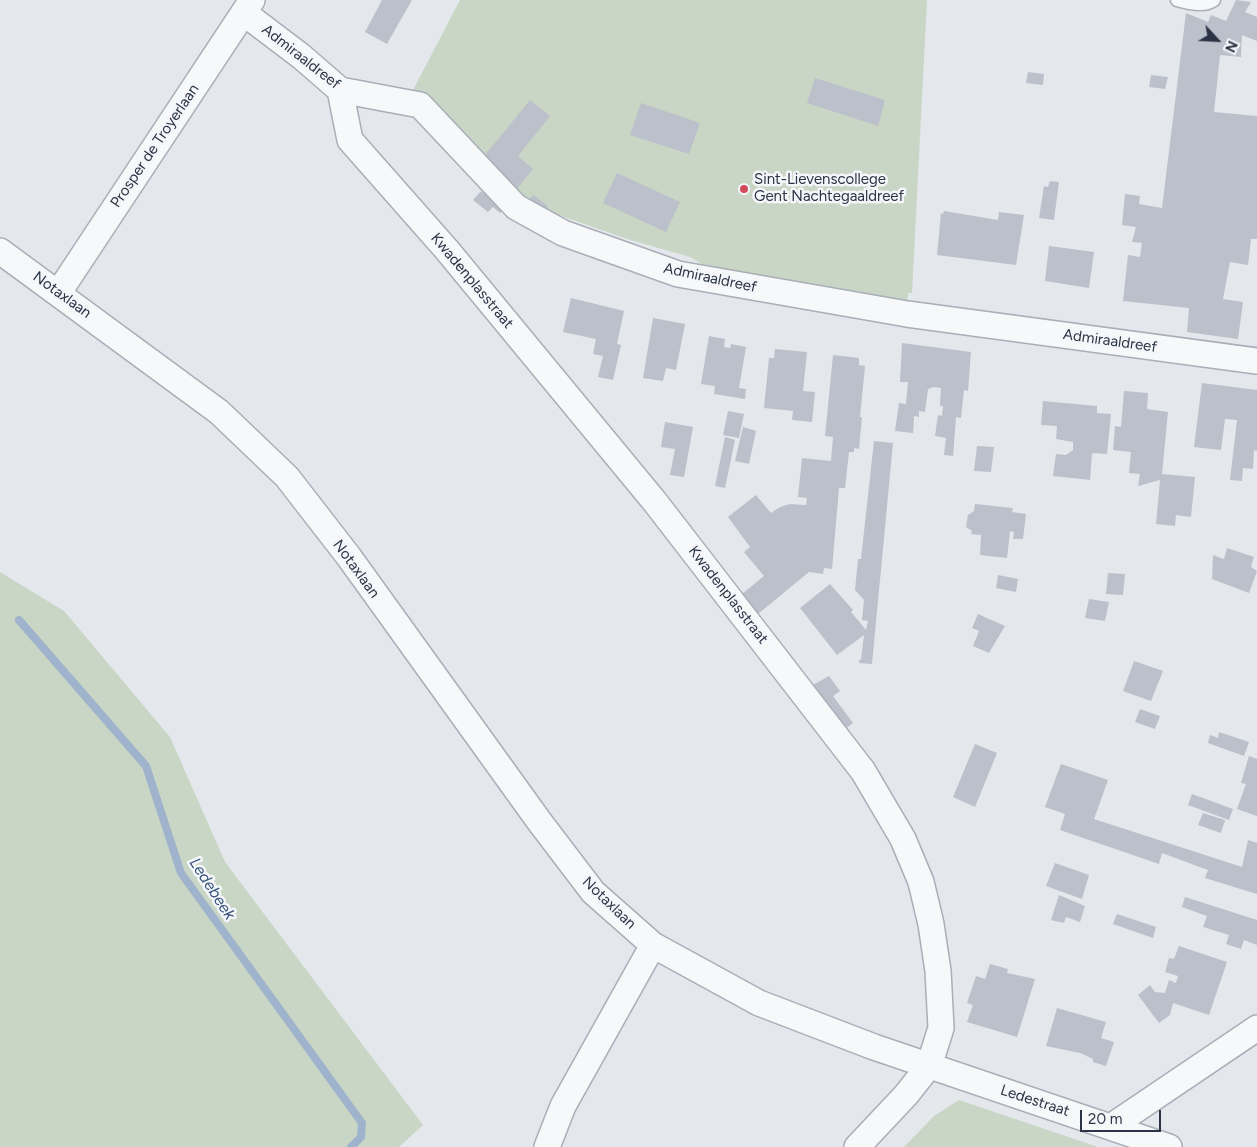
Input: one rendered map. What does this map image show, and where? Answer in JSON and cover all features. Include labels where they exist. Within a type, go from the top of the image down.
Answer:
[{"type":"street","name":"Admiraaldreef","points":[[248,6],[340,90],[420,105],[516,208],[563,234],[678,274],[907,314],[1257,361]]},
{"type":"street","name":"Prosper de Troyerlaan","points":[[59,292],[248,6]]},
{"type":"street","name":"Kwadenplasstraat","points":[[340,90],[350,140],[447,250],[655,502],[863,771],[903,839],[922,882],[938,971],[941,1028],[929,1066],[906,1095],[857,1147]]},
{"type":"street","name":"Notaxlaan","points":[[0,251],[59,292],[219,412],[287,477],[354,565],[538,821],[594,892],[653,945],[759,1004],[929,1066]]},
{"type":"street","points":[[547,1147],[563,1106],[653,945]]},
{"type":"street","points":[[1112,1126],[1257,1028]]},
{"type":"street","name":"Ledestraat","points":[[929,1066],[1112,1126],[1169,1147]]},
{"type":"lane","points":[[1177,0],[1187,4],[1210,3],[1214,0]]},
{"type":"green space","name":"Sint-Lievenscollege Gent Nachtegaaldreef","points":[[460,0],[927,0],[912,293],[908,293],[907,314],[736,285],[690,257],[627,239],[522,202],[412,92]]},
{"type":"green space","points":[[0,572],[64,611],[170,737],[225,862],[423,1125],[399,1147],[0,1147]]},
{"type":"green space","points":[[959,1100],[1098,1147],[904,1147],[934,1116]]},
{"type":"building","points":[[382,0],[412,0],[387,44],[365,32]]},
{"type":"building","points":[[1236,0],[1251,2],[1245,12],[1257,17],[1257,41],[1242,35],[1241,57],[1220,55],[1214,112],[1257,116],[1257,239],[1251,239],[1248,265],[1230,262],[1223,299],[1243,302],[1238,339],[1187,332],[1189,308],[1123,301],[1128,255],[1140,257],[1142,243],[1132,242],[1136,227],[1122,225],[1125,194],[1140,196],[1139,204],[1162,208],[1186,13],[1208,22],[1211,15],[1226,21]]},
{"type":"building","points":[[1028,72],[1044,74],[1043,85],[1026,83]]},
{"type":"building","points":[[1151,75],[1168,77],[1165,89],[1149,87]]},
{"type":"building","points":[[815,78],[885,100],[878,126],[807,103]]},
{"type":"building","points":[[530,100],[550,116],[518,156],[533,169],[512,195],[477,165]]},
{"type":"building","points":[[641,103],[700,123],[689,154],[630,135]]},
{"type":"building","points":[[617,173],[680,202],[666,232],[603,203]]},
{"type":"building","points":[[1050,181],[1059,182],[1054,220],[1039,218],[1044,186],[1048,187]]},
{"type":"building","points":[[481,191],[503,209],[500,213],[493,207],[488,212],[473,200]]},
{"type":"building","points":[[533,195],[548,206],[540,217],[525,205]]},
{"type":"building","points":[[944,211],[998,220],[999,212],[1024,215],[1016,265],[937,255],[941,213],[943,214]]},
{"type":"building","points":[[1049,246],[1094,252],[1089,288],[1045,281]]},
{"type":"building","points":[[571,298],[624,311],[617,344],[621,345],[613,380],[598,377],[603,356],[593,354],[596,339],[563,332]]},
{"type":"building","points":[[653,318],[685,324],[676,370],[666,368],[663,381],[643,378]]},
{"type":"building","points":[[709,336],[725,339],[724,347],[730,348],[731,344],[746,347],[739,388],[746,389],[745,399],[714,394],[715,386],[701,384]]},
{"type":"building","points":[[902,343],[971,352],[968,391],[964,390],[961,418],[956,417],[953,456],[944,455],[946,438],[935,436],[938,415],[942,416],[943,406],[940,406],[941,388],[934,387],[928,389],[925,412],[919,411],[919,417],[914,416],[913,433],[895,431],[899,403],[906,404],[908,382],[900,382]]},
{"type":"building","points":[[775,349],[807,352],[803,391],[815,392],[812,422],[792,420],[793,411],[764,408],[769,358],[774,358]]},
{"type":"building","points":[[833,355],[859,358],[859,365],[865,366],[859,449],[854,448],[854,452],[849,452],[845,488],[839,488],[832,569],[824,568],[823,574],[809,572],[758,614],[742,594],[764,576],[744,552],[750,547],[728,517],[756,495],[771,513],[780,507],[790,504],[806,505],[807,498],[798,497],[802,458],[831,461],[833,437],[825,436]]},
{"type":"building","points":[[1202,383],[1257,390],[1257,451],[1254,450],[1253,469],[1243,468],[1242,481],[1230,480],[1237,420],[1225,419],[1221,450],[1194,447]]},
{"type":"building","points":[[1124,391],[1148,393],[1147,409],[1168,412],[1162,474],[1195,477],[1191,517],[1176,515],[1175,526],[1156,524],[1160,480],[1138,486],[1140,474],[1129,473],[1131,452],[1113,450],[1115,426],[1121,427]]},
{"type":"building","points":[[1043,401],[1097,406],[1097,413],[1111,414],[1107,454],[1092,453],[1090,480],[1053,476],[1056,454],[1066,455],[1073,450],[1073,442],[1056,439],[1057,426],[1041,425]]},
{"type":"building","points":[[728,411],[744,414],[739,438],[723,435]]},
{"type":"building","points":[[665,422],[693,427],[684,477],[670,475],[675,449],[661,447]]},
{"type":"building","points":[[743,427],[756,431],[749,464],[735,461]]},
{"type":"building","points":[[725,437],[735,440],[725,488],[715,486]]},
{"type":"building","points":[[874,441],[893,443],[872,664],[859,663],[864,635],[837,655],[800,608],[830,584],[853,610],[851,612],[866,630],[868,621],[862,620],[864,600],[855,590],[858,559],[861,559]]},
{"type":"building","points":[[977,446],[994,447],[991,472],[974,471]]},
{"type":"building","points":[[975,504],[1013,508],[1012,512],[1026,514],[1023,539],[1013,539],[1014,532],[1010,531],[1007,558],[980,555],[981,535],[971,534],[972,531],[966,527],[968,515],[974,511]]},
{"type":"building","points":[[1227,548],[1254,557],[1251,567],[1257,571],[1249,593],[1212,579],[1213,555],[1224,559]]},
{"type":"building","points":[[1108,573],[1125,574],[1123,595],[1106,594]]},
{"type":"building","points":[[998,575],[1018,579],[1016,592],[996,588]]},
{"type":"building","points":[[1089,599],[1109,602],[1105,621],[1085,618]]},
{"type":"building","points":[[978,614],[1005,626],[989,653],[973,646],[979,631],[972,628]]},
{"type":"building","points":[[1134,661],[1163,671],[1151,701],[1123,691]]},
{"type":"building","points":[[829,676],[840,691],[833,696],[853,723],[844,730],[811,686]]},
{"type":"building","points":[[1140,709],[1160,716],[1155,729],[1135,722]]},
{"type":"building","points":[[1219,732],[1249,742],[1244,756],[1208,743],[1210,735],[1218,738]]},
{"type":"building","points":[[975,744],[997,753],[975,807],[953,797]]},
{"type":"building","points":[[1249,756],[1257,759],[1257,816],[1237,809],[1246,784],[1241,783]]},
{"type":"building","points":[[1061,764],[1108,780],[1094,819],[1242,867],[1248,840],[1257,843],[1257,894],[1205,878],[1208,870],[1162,853],[1159,864],[1060,830],[1065,814],[1045,807]]},
{"type":"building","points":[[1192,794],[1233,809],[1229,820],[1188,805]]},
{"type":"building","points":[[1203,813],[1225,820],[1221,833],[1198,825]]},
{"type":"building","points":[[1055,863],[1089,875],[1082,899],[1046,886]]},
{"type":"building","points":[[1059,895],[1085,906],[1080,922],[1066,917],[1064,923],[1051,920]]},
{"type":"building","points":[[1185,897],[1257,920],[1257,945],[1244,940],[1241,949],[1226,944],[1229,935],[1203,927],[1207,916],[1182,907]]},
{"type":"building","points":[[1117,914],[1156,927],[1153,938],[1113,924]]},
{"type":"building","points":[[1179,946],[1227,962],[1209,1015],[1173,1003],[1170,1015],[1159,1023],[1138,995],[1150,985],[1155,992],[1165,993],[1169,980],[1176,983],[1178,976],[1165,972],[1169,958],[1174,959]]},
{"type":"building","points":[[990,964],[1008,969],[1007,973],[1035,979],[1017,1037],[967,1022],[973,1005],[967,1003],[976,976],[985,979]]},
{"type":"building","points":[[1057,1008],[1106,1022],[1101,1038],[1114,1042],[1106,1066],[1093,1062],[1093,1059],[1080,1053],[1046,1046]]},
{"type":"waterway","name":"Ledebeek","points":[[19,620],[146,766],[181,873],[362,1123],[361,1137],[351,1147]]},
{"type":"place","name":"Sint-Lievenscollege Gent Nachtegaaldreef","points":[[744,189]]}]
